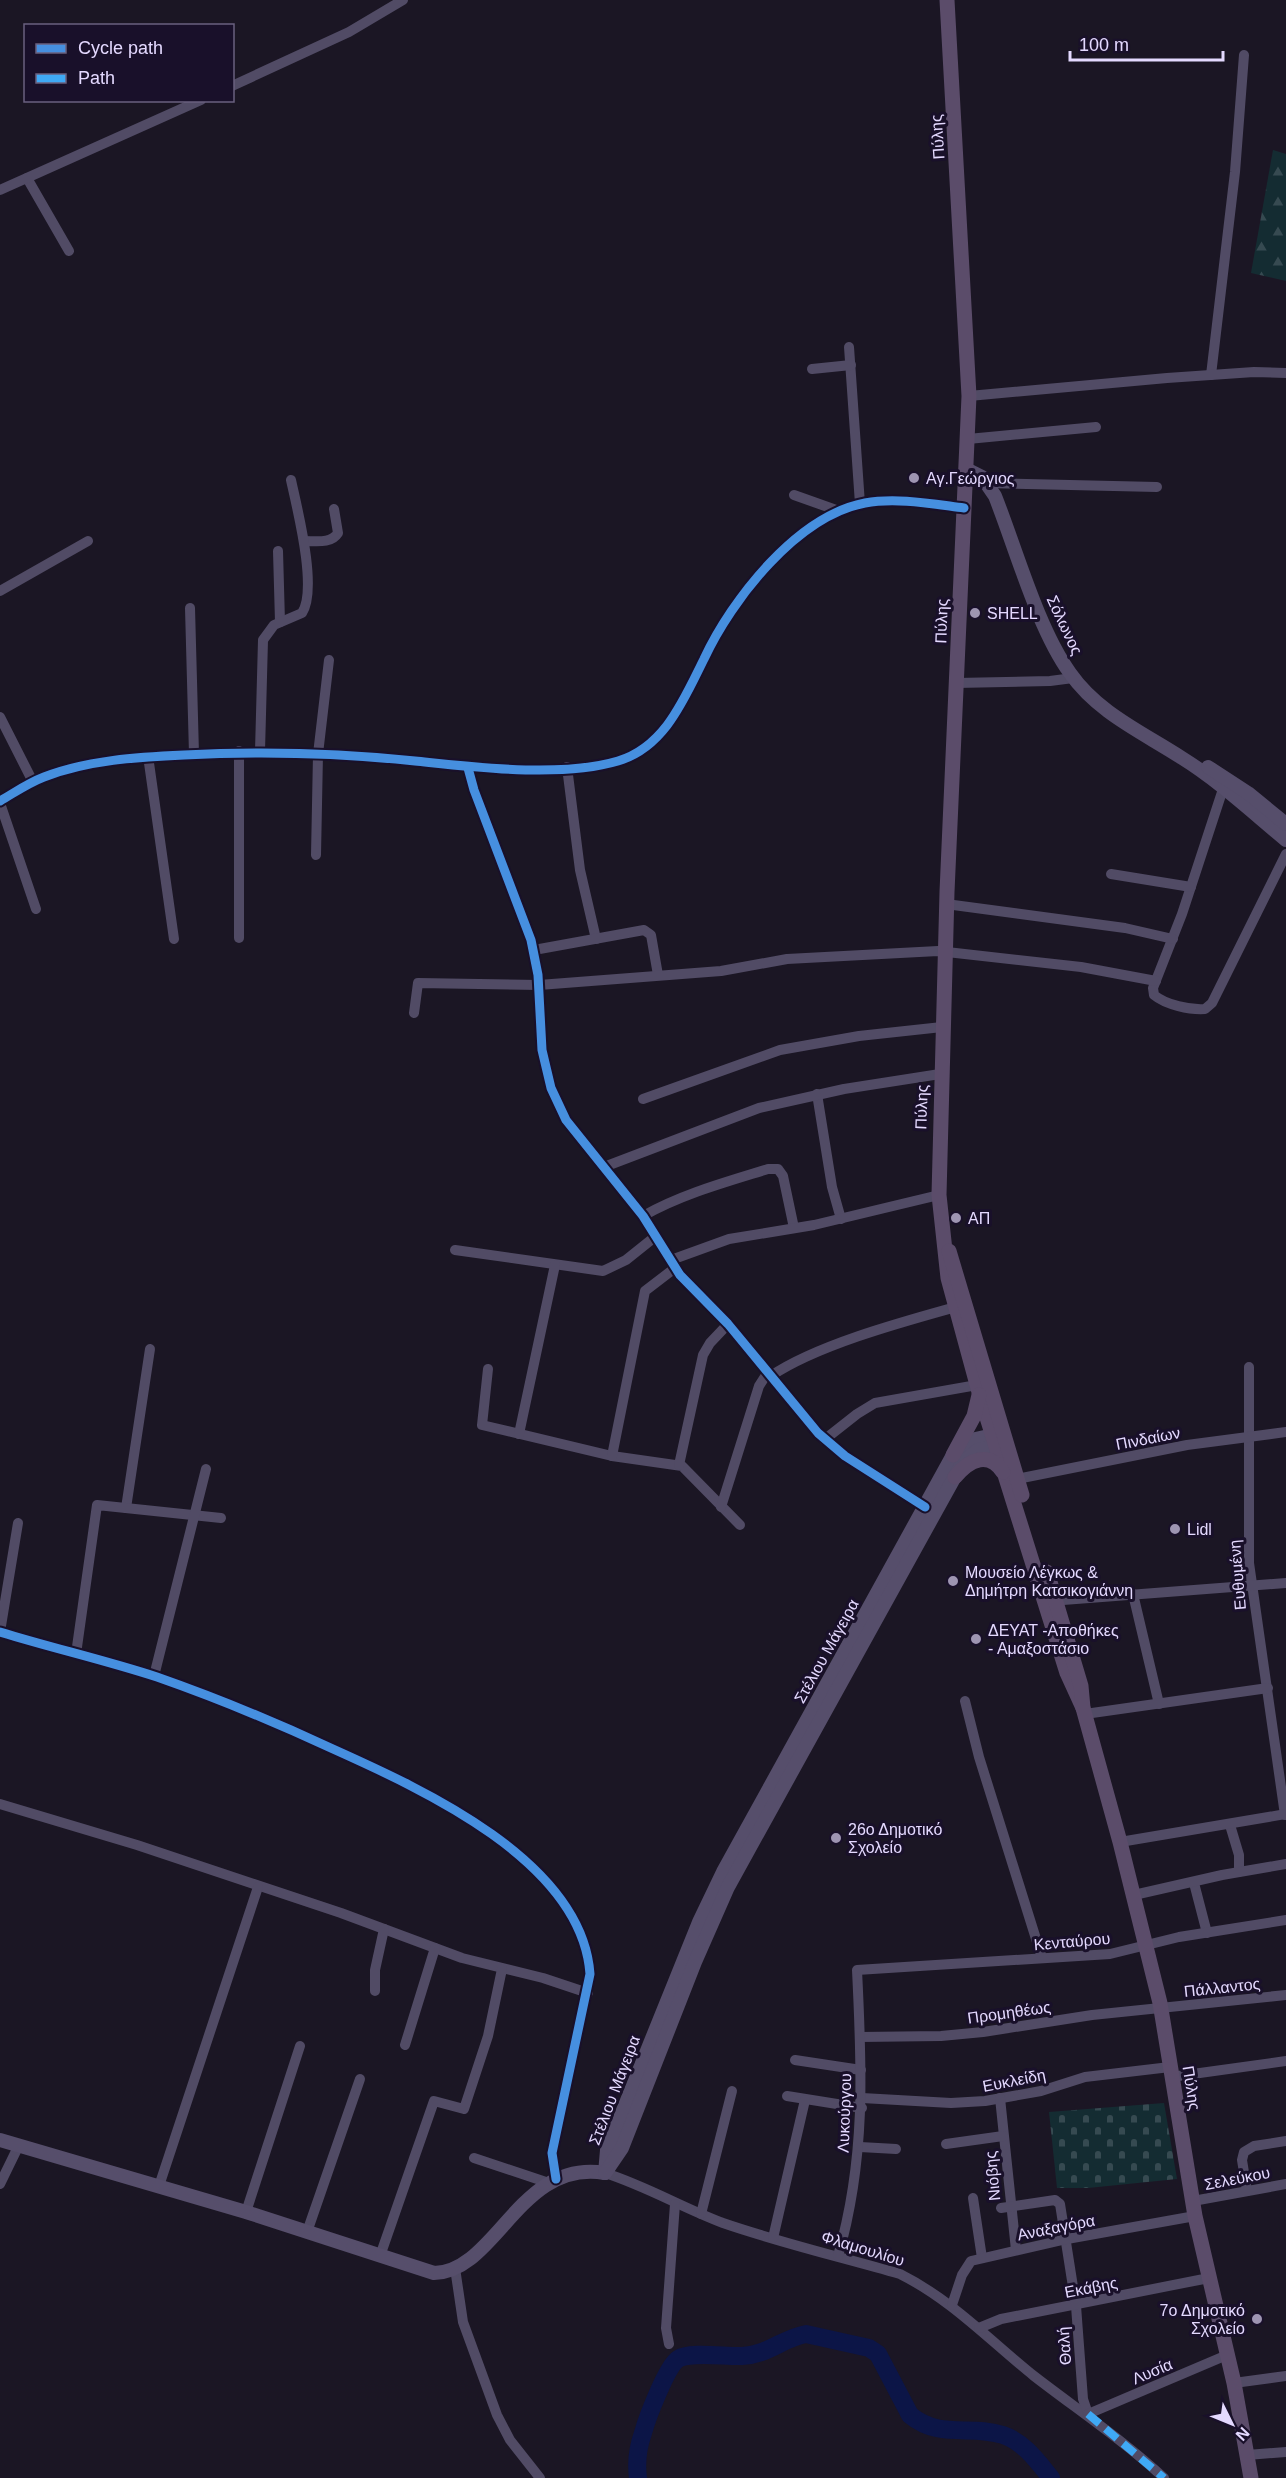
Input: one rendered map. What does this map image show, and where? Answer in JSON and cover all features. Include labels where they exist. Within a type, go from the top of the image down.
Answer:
[{"type":"main road","name":"Πύλης","points":[[946,0],[969,396],[946,904],[940,1074],[939,1195],[945,1267],[978,1388],[1000,1439]]},
{"type":"main road","name":"Σόλωνος","points":[[966,469],[974,471],[987,483],[995,496],[1048,631],[1073,678],[1104,709],[1182,758],[1286,840]]},
{"type":"main road","name":"Σόλωνος","points":[[1182,758],[1212,769],[1248,793],[1286,824]]},
{"type":"main road","name":"Πύλης","points":[[944,1243],[955,1263],[1000,1439],[1051,1600],[1072,1689],[1084,1711],[1147,1945],[1161,2008],[1194,2208],[1234,2383],[1251,2478]]},
{"type":"main road","points":[[953,1455],[974,1416],[978,1388]]},
{"type":"main road","points":[[953,1455],[971,1440],[1000,1439]]},
{"type":"main road","name":"Στέλιου Μάγειρα","points":[[605,2173],[622,2148],[695,1962],[738,1868],[956,1477],[970,1455],[1000,1439]]},
{"type":"main road","name":"Στέλιου Μάγειρα","points":[[605,2173],[607,2150],[699,1922],[744,1833],[953,1455]]},
{"type":"main road","points":[[956,1477],[970,1463],[984,1458],[994,1461],[1011,1477]]},
{"type":"main road","points":[[0,2140],[246,2212],[426,2271],[444,2272],[455,2268],[471,2257],[516,2212],[552,2181],[581,2171],[605,2173]]},
{"type":"street","points":[[234,85],[349,32],[403,0]]},
{"type":"street","points":[[1211,375],[1235,172],[1244,55]]},
{"type":"street","points":[[0,190],[197,102]]},
{"type":"street","points":[[27,178],[69,251]]},
{"type":"street","points":[[849,347],[860,504]]},
{"type":"street","points":[[812,369],[851,364]]},
{"type":"street","points":[[969,396],[1125,381],[1254,372],[1286,373]]},
{"type":"street","points":[[968,439],[1096,427]]},
{"type":"street","points":[[260,751],[262,647],[267,632],[280,622],[296,616],[305,608],[307,581],[304,541],[291,480]]},
{"type":"street","points":[[987,483],[1157,487]]},
{"type":"street","points":[[794,495],[839,511]]},
{"type":"street","points":[[36,909],[0,802],[33,782],[80,766],[148,756],[239,751],[318,754],[468,768],[567,767],[616,761],[636,754],[652,742],[678,710],[716,634],[742,594],[789,546],[839,511],[860,504],[889,501],[964,508]]},
{"type":"street","points":[[304,541],[331,540],[336,537],[338,533],[334,509]]},
{"type":"street","points":[[0,591],[88,541]]},
{"type":"street","points":[[278,551],[280,622]]},
{"type":"street","points":[[190,608],[194,754]]},
{"type":"street","points":[[316,855],[318,754],[329,660]]},
{"type":"street","points":[[956,683],[1050,681],[1073,678]]},
{"type":"street","points":[[0,717],[33,782]]},
{"type":"street","points":[[239,751],[239,938]]},
{"type":"street","points":[[148,756],[174,939]]},
{"type":"street","points":[[567,767],[580,870],[596,939]]},
{"type":"street","points":[[468,768],[474,790],[534,950],[539,985],[541,1042],[551,1088],[566,1120],[643,1216],[673,1264],[728,1324],[824,1440],[925,1507]]},
{"type":"street","points":[[1223,789],[1173,939],[1156,981],[1154,995],[1161,1000],[1195,1010],[1205,1009],[1212,1003],[1286,854]]},
{"type":"street","points":[[1111,874],[1191,887]]},
{"type":"street","points":[[946,904],[1029,914],[1173,939]]},
{"type":"street","points":[[534,950],[644,930],[649,932],[653,941],[658,975]]},
{"type":"street","points":[[1157,936],[1167,952]]},
{"type":"street","points":[[414,1013],[418,983],[539,985],[721,971],[786,959],[946,952],[1081,967],[1156,981]]},
{"type":"street","points":[[643,1099],[780,1050],[859,1036],[942,1028]]},
{"type":"street","points":[[604,1167],[738,1115],[817,1094],[898,1079],[940,1074]]},
{"type":"street","points":[[817,1094],[832,1187],[842,1219]]},
{"type":"street","points":[[643,1216],[666,1203],[714,1186],[768,1169],[778,1169],[783,1176],[794,1228]]},
{"type":"street","points":[[612,1456],[628,1382],[641,1304],[650,1286],[673,1264],[729,1239],[842,1219],[939,1195]]},
{"type":"street","points":[[455,1250],[591,1271],[611,1269],[656,1236]]},
{"type":"street","points":[[519,1434],[555,1265]]},
{"type":"street","points":[[721,1507],[759,1386],[770,1374],[870,1333],[956,1307]]},
{"type":"street","points":[[679,1465],[703,1355],[710,1343],[728,1324]]},
{"type":"street","points":[[126,1508],[150,1349]]},
{"type":"street","name":"Ευθυμένη","points":[[1249,1367],[1248,1546],[1251,1586],[1286,1814]]},
{"type":"street","points":[[488,1369],[482,1425],[612,1456],[667,1466],[679,1465],[689,1472],[740,1525]]},
{"type":"street","points":[[824,1440],[871,1405],[926,1392],[978,1388]]},
{"type":"street","name":"Πινδαίων","points":[[1011,1477],[1249,1436],[1286,1432]]},
{"type":"street","points":[[154,1676],[206,1469]]},
{"type":"street","points":[[76,1654],[97,1505],[221,1518]]},
{"type":"street","points":[[18,1523],[0,1632],[154,1676],[261,1715],[395,1776],[441,1800],[480,1827],[528,1865],[568,1909],[578,1925],[587,1954],[590,1974],[588,1993],[552,2153],[552,2181],[474,2158]]},
{"type":"street","points":[[1051,1600],[1286,1583]]},
{"type":"street","points":[[1133,1594],[1159,1704]]},
{"type":"street","points":[[1084,1711],[1159,1704],[1268,1688]]},
{"type":"street","points":[[965,1701],[979,1757],[1042,1958]]},
{"type":"street","points":[[0,1804],[137,1845],[502,1970],[543,1978],[588,1993]]},
{"type":"street","points":[[1120,1842],[1286,1814]]},
{"type":"street","points":[[1230,1825],[1239,1855],[1239,1872]]},
{"type":"street","points":[[1134,1895],[1286,1864]]},
{"type":"street","points":[[1194,1883],[1207,1933]]},
{"type":"street","points":[[159,2186],[258,1887]]},
{"type":"street","name":"Κενταύρου","points":[[857,1970],[1110,1954],[1207,1933],[1286,1920]]},
{"type":"street","points":[[375,1991],[375,1970],[384,1929]]},
{"type":"street","points":[[405,2045],[435,1948]]},
{"type":"street","points":[[380,2256],[434,2101],[464,2109],[488,2036],[502,1970]]},
{"type":"street","name":"Λυκούργου","points":[[838,2256],[848,2219],[860,2147],[862,2103],[857,1970]]},
{"type":"street","name":"Πάλλαντος","points":[[1161,2008],[1286,1995]]},
{"type":"street","name":"Προμηθέως","points":[[860,2037],[930,2036],[983,2032],[1092,2015],[1161,2008]]},
{"type":"street","points":[[246,2212],[300,2046]]},
{"type":"street","points":[[795,2060],[861,2070]]},
{"type":"street","name":"Ευκλείδη","points":[[787,2096],[805,2100],[862,2103],[951,2103],[1000,2098],[1054,2087],[1085,2077],[1171,2072],[1286,2061]]},
{"type":"street","points":[[307,2232],[360,2079]]},
{"type":"street","points":[[701,2214],[732,2091]]},
{"type":"street","name":"Νιόβης","points":[[1000,2098],[1005,2207],[1016,2250]]},
{"type":"street","points":[[773,2238],[805,2100]]},
{"type":"street","points":[[946,2144],[1003,2136]]},
{"type":"street","points":[[1247,2191],[1242,2160],[1247,2148],[1286,2141]]},
{"type":"street","points":[[0,2184],[19,2145]]},
{"type":"street","points":[[860,2147],[896,2149]]},
{"type":"street","name":"Φλαμουλίου","points":[[605,2173],[632,2181],[675,2204],[701,2214],[773,2238],[900,2274],[927,2287],[952,2305],[1033,2375],[1121,2439],[1164,2478]]},
{"type":"street","name":"Σελεύκου","points":[[1194,2208],[1247,2191],[1286,2184]]},
{"type":"street","points":[[952,2305],[966,2266],[982,2258],[973,2198]]},
{"type":"street","name":"Θαλή","points":[[1005,2207],[1059,2201],[1067,2239],[1076,2306],[1083,2399],[1088,2415]]},
{"type":"street","points":[[669,2344],[666,2328],[675,2204]]},
{"type":"street","name":"Αναξαγόρα","points":[[982,2258],[1194,2208]]},
{"type":"street","points":[[455,2268],[463,2322],[497,2415],[516,2449],[540,2478]]},
{"type":"street","name":"Εκάβης","points":[[979,2328],[1001,2319],[1209,2278]]},
{"type":"street","name":"Λυσία","points":[[1088,2415],[1227,2355]]},
{"type":"street","points":[[1234,2383],[1286,2376]]},
{"type":"street","points":[[1247,2455],[1286,2452]]},
{"type":"green space","points":[[1273,150],[1286,154],[1286,281],[1251,273]]},
{"type":"green space","points":[[1164,2103],[1177,2179],[1088,2188],[1057,2188],[1049,2112]]},
{"type":"waterway","points":[[638,2478],[638,2455],[645,2426],[668,2371],[678,2359],[691,2355],[751,2355],[806,2334],[869,2348],[878,2354],[910,2415],[921,2423],[944,2429],[991,2432],[1011,2438],[1030,2453],[1051,2478]]},
{"type":"marked path","points":[[1088,2414],[1164,2478]]},
{"type":"cycle path","points":[[0,801],[32,782],[61,771],[113,760],[149,757],[242,753],[329,755],[517,770],[571,769],[618,761],[648,745],[661,733],[680,705],[731,611],[770,563],[815,524],[840,511],[877,501],[914,502],[964,508]]},
{"type":"cycle path","points":[[468,768],[474,790],[531,940],[538,975],[542,1050],[551,1088],[566,1120],[643,1216],[680,1275],[728,1324],[818,1433],[845,1456],[925,1507]]},
{"type":"cycle path","points":[[0,1632],[157,1677],[289,1729],[410,1785],[451,1808],[492,1834],[529,1864],[559,1897],[580,1934],[590,1974],[552,2153],[556,2179]]},
{"type":"place","name":"Αγ.Γεώργιος","points":[[914,478]]},
{"type":"place","name":"SHELL","points":[[975,613]]},
{"type":"place","name":"ΑΠ","points":[[956,1218]]},
{"type":"place","name":"Lidl","points":[[1175,1529]]},
{"type":"place","name":"Μουσείο Λέγκως & Δημήτρη Κατσικογιάννη","points":[[953,1581]]},
{"type":"place","name":"ΔΕΥΑΤ -Αποθήκες - Αμαξοστάσιο","points":[[976,1639]]},
{"type":"place","name":"26ο Δημοτικό Σχολείο","points":[[836,1838]]},
{"type":"place","name":"7ο Δημοτικό Σχολείο","points":[[1257,2319]]}]
